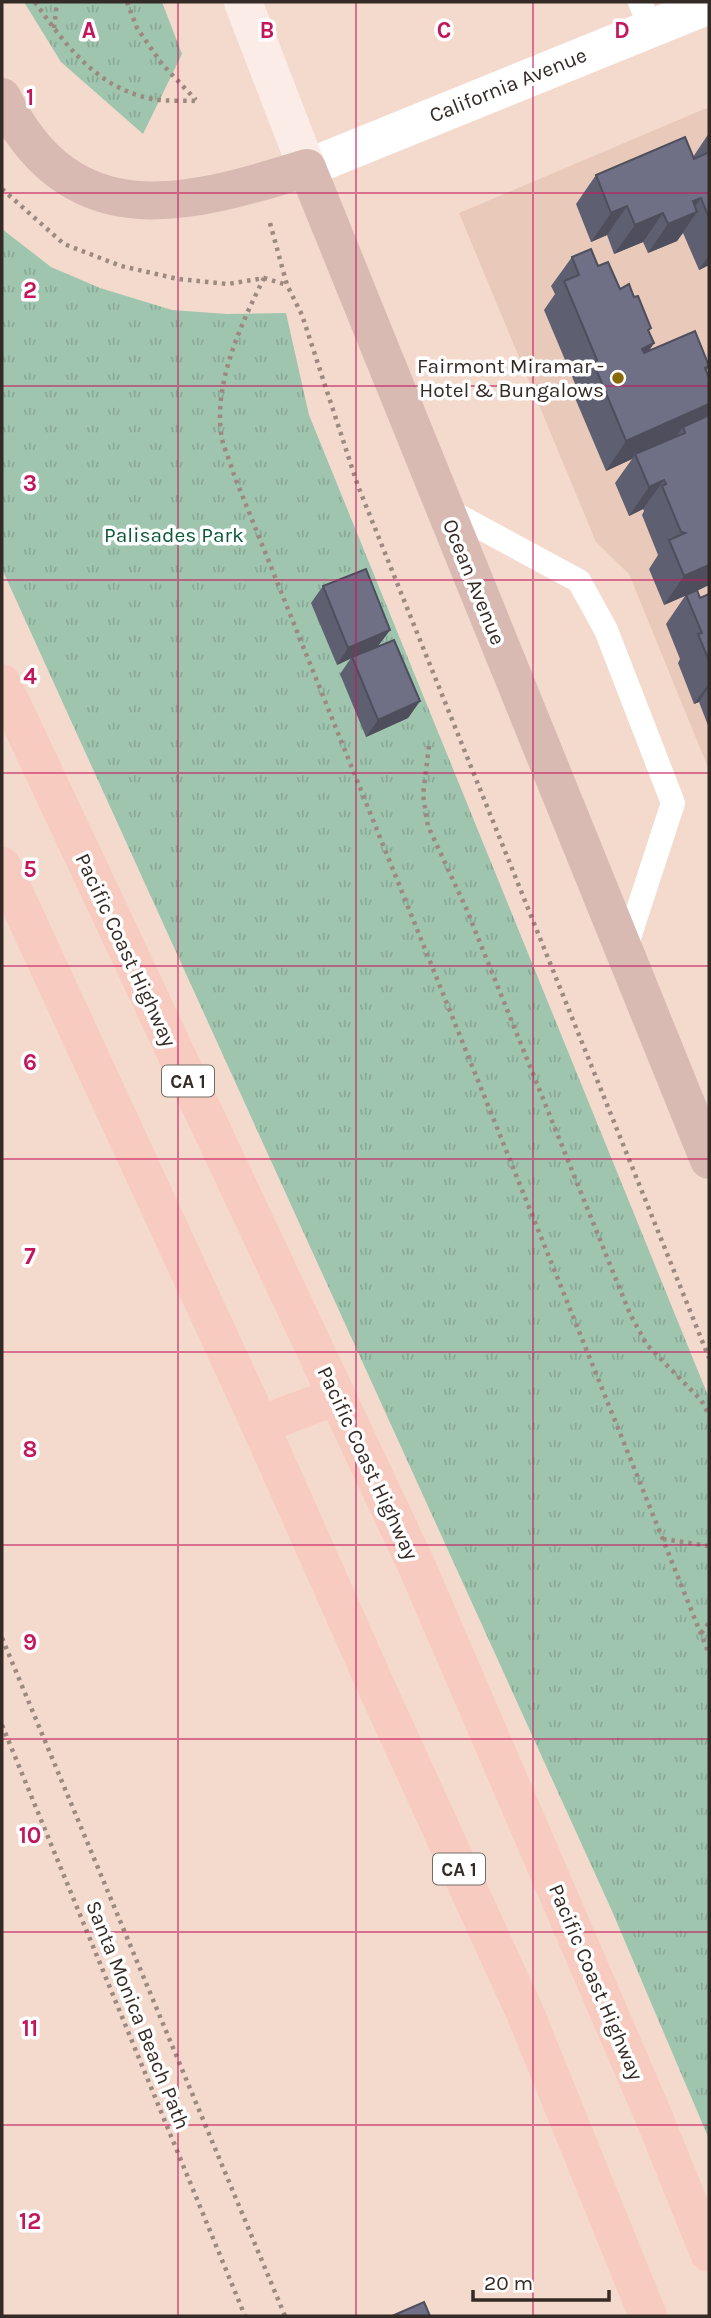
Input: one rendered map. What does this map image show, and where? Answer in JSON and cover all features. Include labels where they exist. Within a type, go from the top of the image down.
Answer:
[{"type":"highway","name":"Pacific Coast Highway","points":[[2,684],[423,1582],[653,2115],[709,2253]]},
{"type":"highway","name":"CA 1","points":[[2,866],[260,1425],[526,2015],[648,2316]]},
{"type":"highway","points":[[260,1425],[337,1396]]},
{"type":"main road","name":"Ocean Avenue","points":[[243,2],[307,168],[709,1160]]},
{"type":"main road","points":[[2,97],[27,138],[44,158],[91,191],[129,200],[168,201],[225,192],[307,168]]},
{"type":"street","name":"California Avenue","points":[[307,168],[645,15],[709,5]]},
{"type":"lane","points":[[444,508],[579,581],[606,630],[673,803],[624,954]]},
{"type":"path","points":[[35,2],[79,61],[114,85],[148,99],[197,101],[162,64],[137,28],[127,2]]},
{"type":"path","points":[[54,29],[57,2]]},
{"type":"path","points":[[2,189],[64,244],[121,267],[178,279],[228,284],[264,278],[287,285],[302,315],[358,486],[709,1358]]},
{"type":"path","points":[[264,278],[241,325],[229,366],[221,398],[222,439],[239,488],[709,1654]]},
{"type":"path","points":[[429,746],[423,795],[428,826],[467,908],[630,1314],[647,1345],[701,1400],[709,1415]]},
{"type":"path","points":[[663,1539],[709,1546]]},
{"type":"path","points":[[701,1633],[709,1623]]},
{"type":"path","points":[[2,1638],[285,2316]]},
{"type":"path","name":"Santa Monica Beach Path","points":[[2,1725],[245,2316]]},
{"type":"shaded area","name":"Fairmont Miramar - Hotel & Bungalows","points":[[709,107],[709,770],[629,574],[596,542],[459,213]]},
{"type":"green space","points":[[24,2],[162,2],[182,54],[143,134],[61,62]]},
{"type":"green space","name":"Palisades Park","points":[[2,229],[51,267],[100,288],[172,310],[227,314],[286,313],[309,415],[709,1398],[709,2139],[612,1911],[2,569]]},
{"type":"building","points":[[685,137],[694,159],[709,152],[709,218],[701,198],[693,201],[697,212],[668,224],[663,213],[635,225],[627,206],[611,213],[596,175]]},
{"type":"building","points":[[591,249],[598,266],[608,262],[620,289],[629,284],[634,297],[638,296],[654,343],[642,349],[644,353],[695,331],[709,366],[705,368],[709,378],[709,404],[626,441],[593,362],[597,360],[564,281],[579,275],[572,257]]},
{"type":"building","points":[[709,415],[709,565],[684,576],[669,540],[685,533],[681,532],[662,486],[666,484],[664,480],[649,487],[635,454],[685,433],[683,427]]},
{"type":"building","points":[[366,569],[390,630],[348,648],[323,586]]},
{"type":"building","points":[[697,590],[700,598],[709,594],[709,661],[698,634],[702,633],[686,595]]},
{"type":"building","points":[[394,640],[420,701],[378,720],[352,657]]},
{"type":"building","points":[[424,2302],[430,2316],[392,2316]]},
{"type":"place","name":"Fairmont Miramar - Hotel & Bungalows","points":[[618,378]]}]
